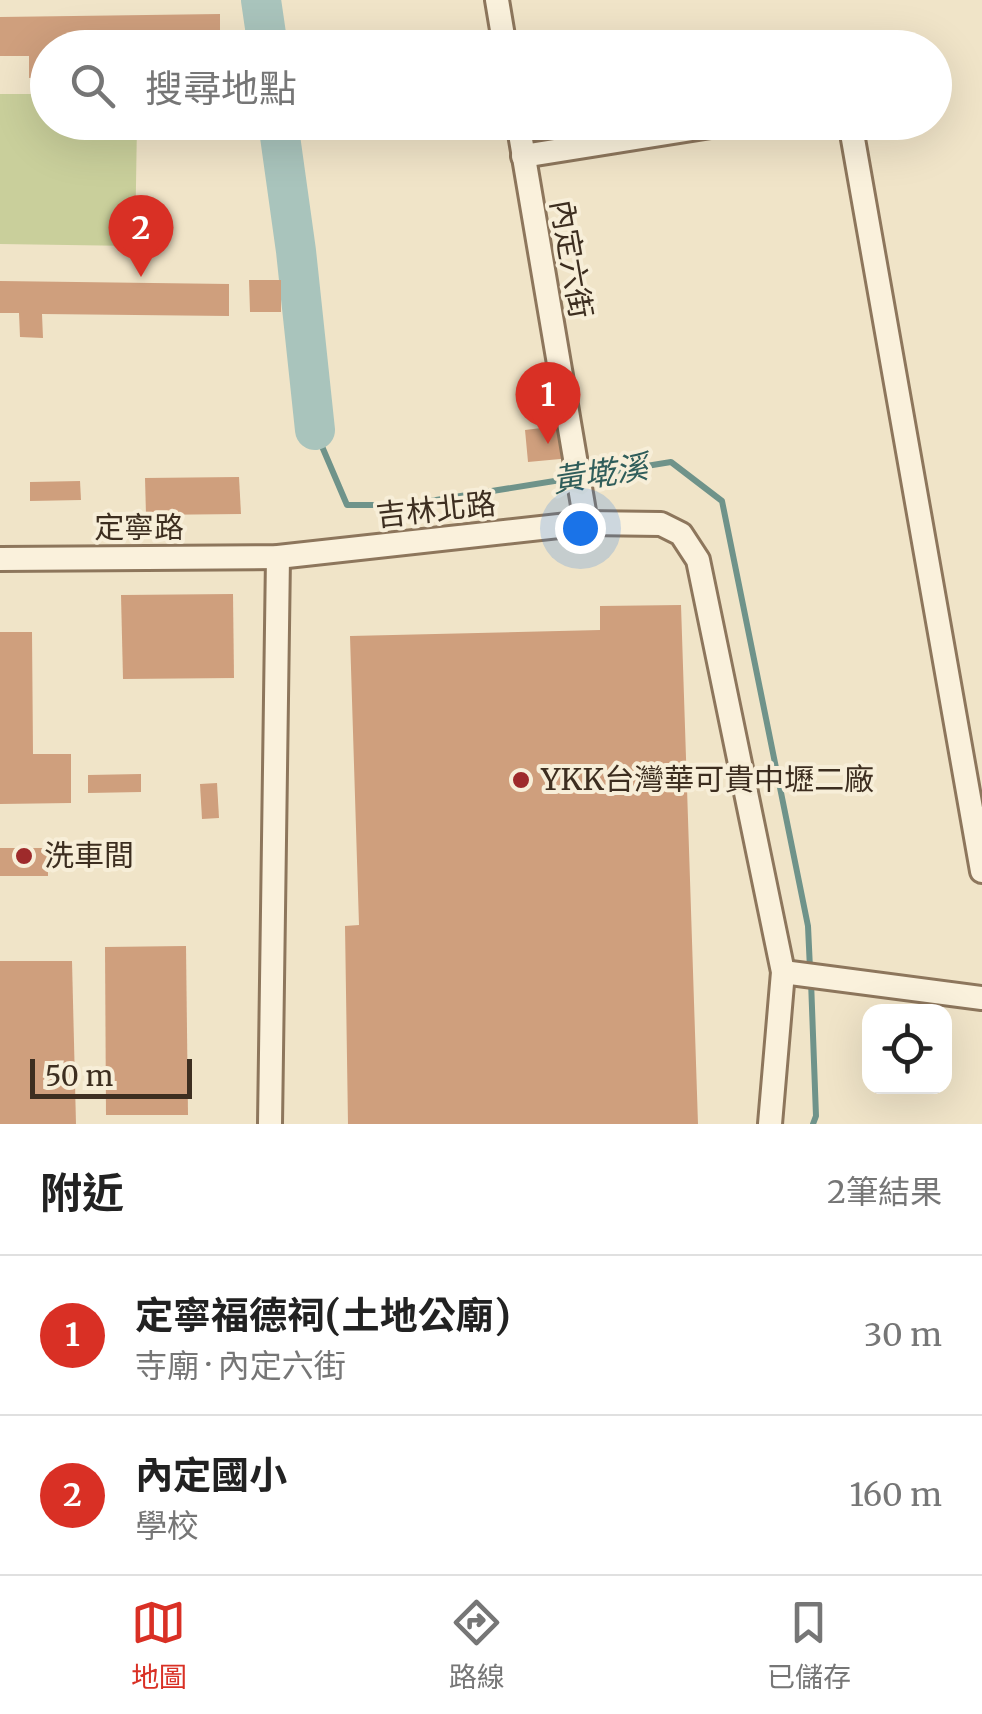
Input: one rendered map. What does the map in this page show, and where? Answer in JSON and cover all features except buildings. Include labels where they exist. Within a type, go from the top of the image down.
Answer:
[{"type":"street","points":[[497,0],[502,30]]},
{"type":"street","name":"內定六街","points":[[521,140],[586,523]]},
{"type":"street","points":[[523,156],[623,140]]},
{"type":"street","points":[[853,140],[981,865]]},
{"type":"street","name":"吉林北路","points":[[278,557],[586,523],[661,524],[680,534],[698,560],[783,972],[770,1124]]},
{"type":"street","points":[[270,1124],[278,557]]},
{"type":"street","name":"定寧路","points":[[0,559],[278,557]]},
{"type":"street","points":[[783,972],[982,998]]},
{"type":"green space","points":[[0,94],[30,94],[30,140],[137,140],[135,246],[0,244]]},
{"type":"waterway","name":"黃墘溪","points":[[261,0],[265,30]]},
{"type":"waterway","name":"黃墘溪","points":[[281,140],[315,430]]},
{"type":"waterway","name":"黃墘溪","points":[[315,430],[347,505],[405,505],[573,478]]},
{"type":"waterway","name":"黃墘溪","points":[[585,476],[671,462],[722,501],[808,926],[810,969]]},
{"type":"waterway","name":"黃墘溪","points":[[811,981],[816,1116],[813,1124]]},
{"type":"place","name":"內定國小","points":[[141,277]]},
{"type":"place","name":"定寧福德祠(土地公廟)","points":[[548,444]]},
{"type":"place","name":"YKK台灣華可貴中壢二廠","points":[[521,780]]},
{"type":"place","name":"洗車間","points":[[24,856]]}]
